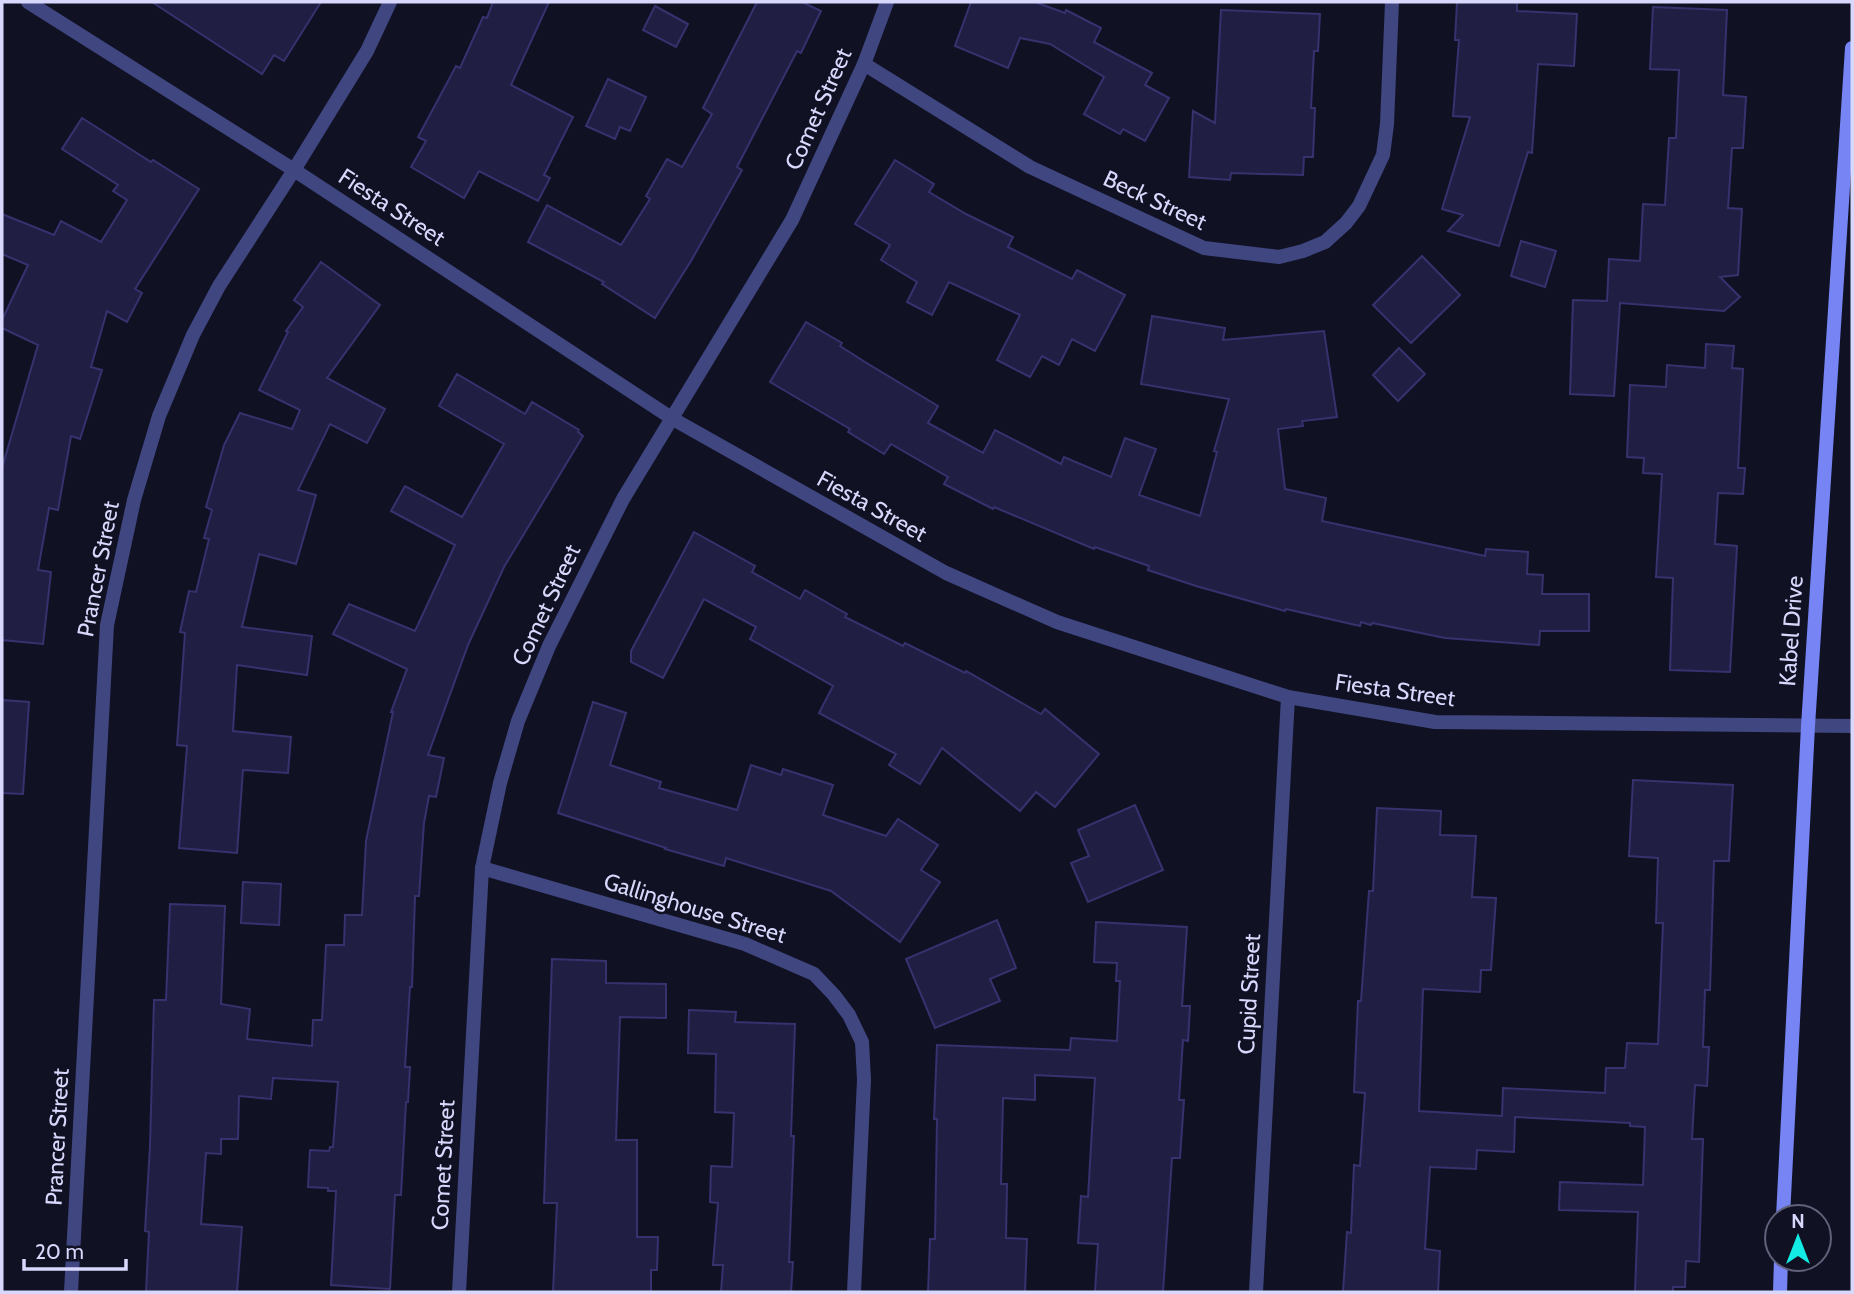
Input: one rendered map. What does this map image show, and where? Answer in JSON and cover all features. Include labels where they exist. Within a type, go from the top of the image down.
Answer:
[{"type":"street","name":"Fiesta Street","points":[[28,2],[294,170],[673,419],[946,573],[1057,622],[1288,697],[1435,722],[1852,726]]},
{"type":"street","name":"Prancer Street","points":[[71,1292],[107,625],[134,500],[159,416],[193,335],[219,286],[367,51],[390,2]]},
{"type":"street","name":"Comet Street","points":[[459,1292],[482,868],[500,783],[518,721],[549,646],[623,499],[792,220],[864,64],[887,2]]},
{"type":"street","name":"Beck Street","points":[[864,64],[1030,167],[1117,208],[1204,248],[1279,257],[1325,242],[1346,223],[1359,206],[1382,155],[1387,124],[1392,2]]},
{"type":"street","name":"Kabel Drive","points":[[1784,1203],[1808,726],[1852,48]]},
{"type":"street","name":"Cupid Street","points":[[1256,1292],[1288,697]]},
{"type":"street","name":"Gallinghouse Street","points":[[482,868],[745,944],[814,974],[834,995],[849,1015],[862,1042],[863,1055],[853,1292]]},
{"type":"street","points":[[1780,1292],[1781,1273]]},
{"type":"building","points":[[152,2],[321,2],[284,61],[274,55],[262,74]]},
{"type":"building","points":[[493,2],[549,2],[511,85],[573,117],[544,175],[550,178],[538,201],[479,171],[464,198],[411,167],[426,141],[418,137],[456,66],[460,68],[483,17],[487,18]]},
{"type":"building","points":[[757,2],[802,2],[821,11],[801,53],[797,51],[737,167],[742,170],[691,261],[655,318],[602,284],[604,282],[528,242],[547,205],[621,245],[650,199],[646,196],[667,159],[682,167],[712,114],[703,108]]},
{"type":"building","points":[[971,2],[1035,2],[1065,13],[1066,10],[1101,28],[1094,42],[1152,73],[1145,85],[1169,98],[1145,141],[1123,129],[1120,134],[1084,114],[1104,77],[1050,44],[1020,38],[1008,68],[955,46]]},
{"type":"building","points":[[1457,2],[1517,2],[1517,11],[1577,14],[1574,66],[1538,64],[1532,153],[1528,152],[1499,246],[1448,231],[1463,215],[1442,209],[1470,117],[1453,116],[1459,40],[1455,40]]},
{"type":"building","points":[[655,6],[688,24],[676,47],[643,30]]},
{"type":"building","points":[[1653,7],[1727,10],[1723,95],[1746,97],[1743,148],[1732,148],[1728,208],[1742,209],[1738,275],[1720,277],[1740,297],[1724,311],[1620,303],[1614,396],[1570,394],[1573,300],[1607,301],[1609,259],[1640,261],[1643,204],[1665,205],[1669,138],[1676,138],[1679,70],[1650,69]]},
{"type":"building","points":[[1221,10],[1320,14],[1318,51],[1314,51],[1311,108],[1315,108],[1313,157],[1304,157],[1303,175],[1231,173],[1230,180],[1189,177],[1193,111],[1215,123]]},
{"type":"building","points":[[608,79],[646,97],[630,131],[620,127],[615,139],[586,126]]},
{"type":"building","points":[[82,118],[199,189],[135,289],[142,293],[127,322],[107,311],[91,367],[102,370],[80,439],[71,436],[58,510],[49,508],[38,570],[51,572],[43,644],[2,640],[2,468],[38,345],[2,328],[2,320],[28,265],[2,254],[2,214],[54,235],[61,221],[101,242],[127,200],[113,191],[118,185],[62,149]]},
{"type":"building","points":[[895,160],[934,184],[929,192],[1013,237],[1008,247],[1072,279],[1077,270],[1125,295],[1095,351],[1072,339],[1059,365],[1042,356],[1030,377],[997,360],[1020,315],[949,282],[932,315],[907,302],[917,282],[881,260],[890,245],[855,224]]},
{"type":"building","points":[[1521,241],[1556,251],[1545,287],[1511,276]]},
{"type":"building","points":[[1422,256],[1460,295],[1411,343],[1373,305]]},
{"type":"building","points":[[321,262],[380,305],[327,378],[385,409],[367,443],[330,424],[298,490],[316,495],[296,564],[259,554],[242,627],[312,636],[307,675],[237,665],[233,731],[291,737],[288,773],[243,770],[237,853],[179,848],[187,746],[177,745],[185,633],[180,632],[189,591],[196,592],[209,539],[204,538],[212,510],[206,507],[224,445],[240,413],[292,429],[300,410],[259,390],[288,332],[286,331],[303,307],[294,300]]},
{"type":"building","points":[[1152,316],[1225,328],[1223,340],[1324,331],[1337,417],[1302,421],[1303,426],[1278,429],[1285,489],[1326,498],[1322,521],[1485,556],[1486,549],[1528,552],[1527,574],[1543,575],[1542,594],[1589,594],[1589,631],[1540,631],[1539,645],[1445,638],[1372,623],[1361,622],[1360,626],[1286,609],[1285,611],[1196,586],[1148,570],[1149,566],[1095,547],[1094,549],[994,507],[993,509],[944,484],[948,477],[891,444],[884,454],[848,432],[850,429],[770,382],[806,322],[938,406],[928,423],[983,453],[995,430],[1061,464],[1064,457],[1111,477],[1125,438],[1156,449],[1139,495],[1200,516],[1229,399],[1141,384]]},
{"type":"building","points":[[1706,344],[1734,346],[1732,368],[1743,369],[1738,468],[1745,468],[1743,494],[1718,493],[1715,544],[1737,546],[1730,672],[1670,670],[1673,578],[1656,577],[1662,474],[1643,473],[1644,458],[1627,457],[1630,385],[1666,387],[1667,365],[1705,368]]},
{"type":"building","points":[[1399,348],[1425,374],[1398,401],[1373,375]]},
{"type":"building","points":[[457,374],[525,414],[532,402],[579,430],[583,436],[504,567],[468,645],[428,755],[444,758],[436,797],[429,796],[424,823],[419,896],[415,896],[412,987],[405,1067],[410,1067],[408,1102],[401,1195],[395,1195],[390,1289],[331,1285],[336,1191],[308,1187],[310,1150],[329,1151],[330,1147],[333,1147],[338,1082],[273,1078],[271,1099],[239,1096],[238,1139],[221,1139],[221,1154],[206,1153],[201,1224],[242,1227],[237,1292],[146,1292],[149,1232],[145,1231],[154,1000],[166,1000],[170,904],[225,906],[221,1004],[250,1009],[247,1039],[312,1046],[313,1020],[322,1020],[326,945],[344,945],[345,915],[362,915],[366,841],[391,712],[407,669],[333,634],[349,604],[415,631],[455,545],[391,511],[405,486],[462,517],[504,444],[439,406]]},
{"type":"building","points":[[694,532],[755,566],[752,572],[800,599],[805,590],[847,614],[845,617],[903,646],[905,643],[965,673],[966,671],[1041,714],[1045,709],[1099,754],[1055,807],[1036,792],[1020,811],[942,748],[920,784],[889,765],[896,754],[819,713],[833,686],[750,639],[756,627],[704,599],[663,678],[631,662],[631,651]]},
{"type":"building","points":[[2,700],[29,702],[23,794],[2,793]]},
{"type":"building","points":[[593,702],[626,713],[610,765],[661,782],[659,788],[737,810],[751,765],[781,775],[783,769],[833,785],[823,815],[886,836],[898,819],[938,845],[921,870],[940,882],[900,942],[831,891],[726,858],[724,866],[558,813]]},
{"type":"building","points":[[1633,780],[1733,785],[1729,861],[1714,861],[1710,990],[1705,990],[1703,1047],[1709,1047],[1707,1086],[1695,1085],[1692,1139],[1703,1139],[1699,1262],[1686,1261],[1685,1287],[1673,1287],[1673,1292],[1635,1292],[1638,1212],[1559,1210],[1560,1182],[1643,1185],[1645,1127],[1630,1126],[1630,1123],[1515,1117],[1514,1152],[1477,1150],[1476,1169],[1430,1167],[1425,1249],[1440,1251],[1438,1292],[1343,1292],[1347,1232],[1351,1233],[1354,1165],[1360,1166],[1365,1093],[1354,1092],[1358,1001],[1361,1001],[1369,891],[1373,891],[1377,808],[1441,811],[1440,835],[1476,836],[1472,897],[1496,898],[1491,970],[1481,970],[1480,992],[1423,989],[1419,1111],[1502,1116],[1503,1088],[1605,1093],[1606,1068],[1625,1068],[1627,1043],[1658,1044],[1663,923],[1656,923],[1658,858],[1629,856]]},
{"type":"building","points":[[1135,805],[1163,870],[1088,902],[1071,863],[1089,856],[1078,830]]},
{"type":"building","points":[[243,882],[281,884],[279,925],[241,923]]},
{"type":"building","points":[[997,920],[1016,968],[990,979],[1000,1001],[935,1028],[906,959]]},
{"type":"building","points":[[1096,922],[1187,927],[1182,1006],[1190,1006],[1188,1041],[1183,1040],[1179,1100],[1184,1100],[1180,1158],[1172,1158],[1163,1292],[1095,1292],[1098,1244],[1078,1243],[1081,1196],[1088,1197],[1095,1078],[1035,1075],[1035,1100],[1003,1098],[1001,1184],[1007,1184],[1006,1238],[1027,1239],[1025,1292],[928,1292],[930,1239],[935,1239],[937,1119],[934,1119],[937,1045],[1070,1050],[1071,1038],[1117,1041],[1120,981],[1116,981],[1117,963],[1094,962]]},
{"type":"building","points":[[552,959],[606,961],[606,983],[666,984],[666,1018],[620,1017],[616,1140],[637,1140],[637,1237],[658,1237],[657,1270],[651,1270],[651,1292],[553,1292],[557,1203],[544,1203]]},
{"type":"building","points":[[689,1010],[736,1012],[735,1022],[795,1024],[789,1262],[793,1262],[791,1292],[721,1292],[723,1265],[713,1265],[718,1203],[710,1202],[711,1166],[732,1167],[734,1113],[715,1112],[716,1054],[688,1053]]}]
